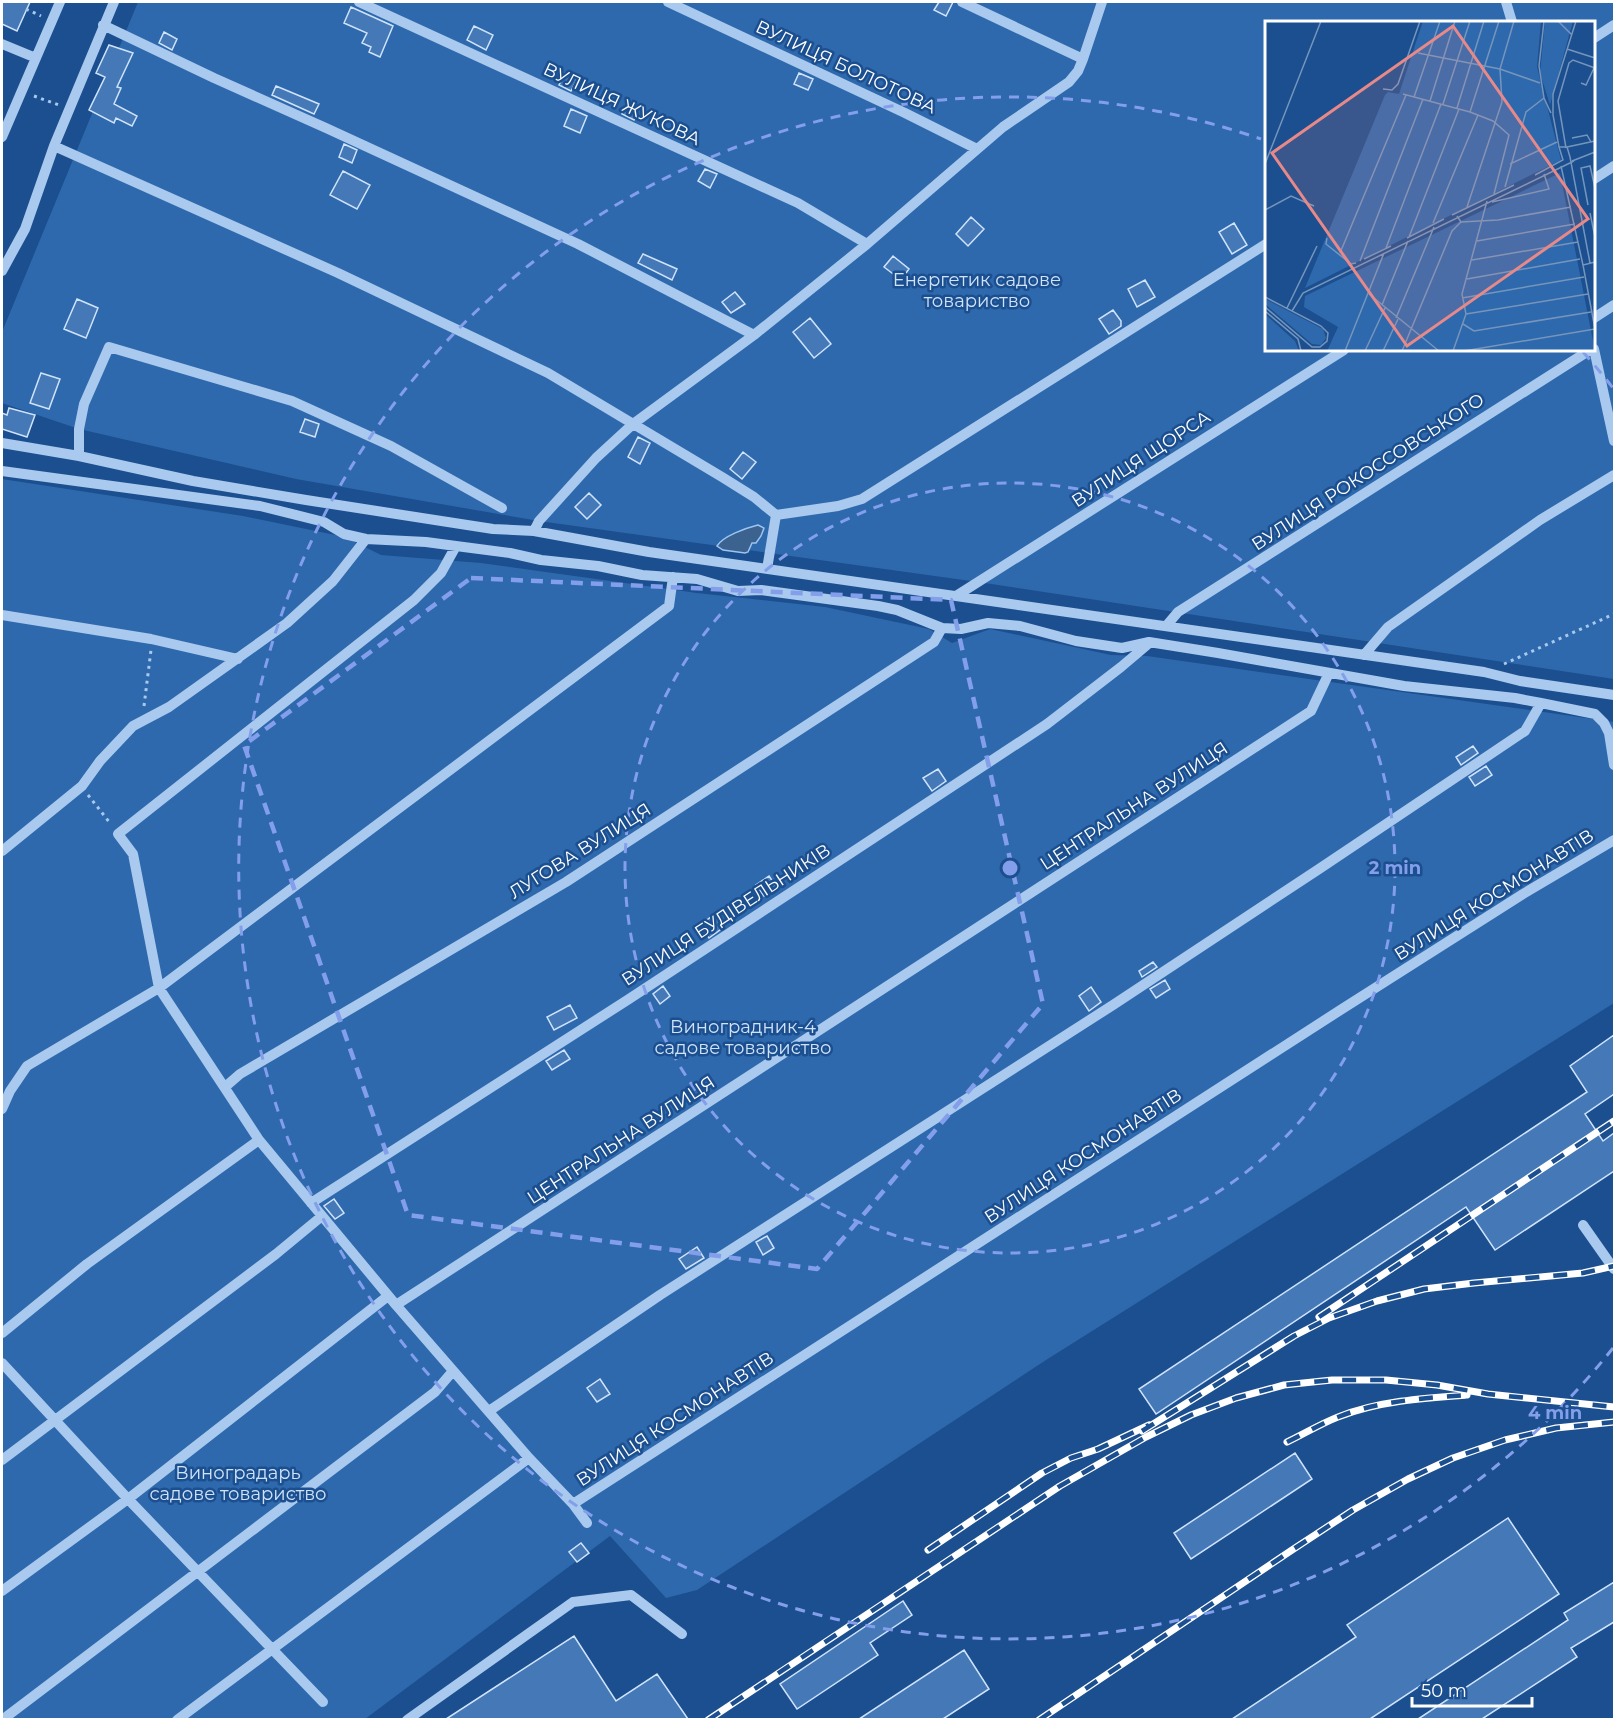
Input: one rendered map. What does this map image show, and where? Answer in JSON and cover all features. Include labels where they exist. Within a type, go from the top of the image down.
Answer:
[{"type":"street","points":[[2,137],[6,116],[21,90],[60,2]]},
{"type":"street","points":[[2,271],[25,229],[54,146],[114,2]]},
{"type":"street","name":"ВУЛИЦЯ ЖУКОВА","points":[[359,2],[798,203],[867,244]]},
{"type":"street","name":"ВУЛИЦЯ БОЛОТОВА","points":[[668,2],[905,113],[976,149]]},
{"type":"street","points":[[962,2],[1083,59]]},
{"type":"street","points":[[534,531],[539,521],[596,458],[633,424],[754,335],[867,244],[1003,127],[1069,82],[1078,71],[1083,59],[1102,2]]},
{"type":"street","points":[[1506,2],[1512,21]]},
{"type":"street","points":[[103,25],[578,244],[754,335]]},
{"type":"street","points":[[1595,37],[1614,25]]},
{"type":"street","points":[[2,44],[36,58]]},
{"type":"street","points":[[54,146],[338,273],[548,373],[754,497],[776,515],[838,506],[862,499],[1265,245]]},
{"type":"street","points":[[1595,178],[1614,166]]},
{"type":"street","points":[[1595,317],[1614,305]]},
{"type":"street","points":[[79,456],[79,429],[84,404],[109,347],[292,401],[391,446],[502,508]]},
{"type":"street","name":"ВУЛИЦЯ ЩОРСА","points":[[956,596],[1342,351]]},
{"type":"street","name":"ВУЛИЦЯ РОКОССОВСЬКОГО","points":[[1167,626],[1178,612],[1589,351]]},
{"type":"street","points":[[1592,351],[1614,441]]},
{"type":"street","points":[[2,443],[79,456],[193,481],[306,500],[493,529],[534,531],[649,552],[1484,672],[1520,681],[1614,695]]},
{"type":"street","points":[[2,471],[260,506],[324,522],[344,534],[366,539],[426,542],[510,553],[542,561],[598,566],[642,575],[697,579],[738,591],[761,590],[878,606],[897,610],[942,628],[961,629],[988,623],[1020,626],[1076,641],[1122,648],[1149,642],[1404,686],[1515,698],[1595,714],[1604,723],[1609,733],[1614,765]]},
{"type":"street","points":[[1364,655],[1389,627],[1539,520],[1614,475]]},
{"type":"street","points":[[767,569],[776,515]]},
{"type":"street","points":[[2,851],[82,786],[100,761],[133,726],[169,707],[238,659],[311,602],[333,581],[366,539]]},
{"type":"street","points":[[456,546],[441,573],[414,600],[118,834],[133,854],[159,988],[259,1140],[388,1296],[529,1458],[573,1504],[587,1523]]},
{"type":"street","points":[[2,1109],[10,1091],[27,1066],[159,988],[669,606],[673,577]]},
{"type":"street","points":[[2,615],[151,639],[238,659]]},
{"type":"street","name":"ЛУГОВА ВУЛИЦЯ","points":[[225,1087],[240,1074],[566,882],[934,642],[942,628]]},
{"type":"street","name":"ВУЛИЦЯ БУДІВЕЛЬНИКІВ","points":[[311,1203],[629,999],[1047,724],[1121,667],[1149,642]]},
{"type":"street","name":"ЦЕНТРАЛЬНА ВУЛИЦЯ","points":[[396,1305],[1311,711],[1329,673]]},
{"type":"street","points":[[489,1411],[660,1295],[1113,1005],[1457,777],[1525,731],[1541,703]]},
{"type":"street","name":"ВУЛИЦЯ КОСМОНАВТІВ","points":[[573,1504],[1342,1009],[1523,894],[1614,840]]},
{"type":"street","points":[[2,1333],[87,1264],[259,1140]]},
{"type":"street","points":[[2,1460],[276,1254],[322,1216]]},
{"type":"street","points":[[1583,1225],[1614,1269]]},
{"type":"street","points":[[2,1591],[128,1499],[388,1296]]},
{"type":"street","points":[[2,1363],[128,1499],[323,1702]]},
{"type":"street","points":[[3,1719],[435,1392],[453,1371]]},
{"type":"street","points":[[177,1719],[529,1458]]},
{"type":"street","points":[[407,1719],[573,1602],[631,1595],[682,1634]]},
{"type":"path","points":[[21,90],[69,109]]},
{"type":"path","points":[[1484,672],[1614,614]]},
{"type":"path","points":[[133,726],[142,716],[152,657],[151,639]]},
{"type":"path","points":[[82,786],[118,834]]},
{"type":"highlighted area","points":[[471,578],[951,600],[1043,1004],[817,1269],[408,1215],[244,745]]},
{"type":"green space","name":"Енергетик садове товариство","points":[[138,2],[1614,2],[1614,679],[978,582],[539,521],[296,479],[79,429],[2,403],[2,332]]},
{"type":"green space","name":"Виноградник-4 садове товариство","points":[[2,479],[243,516],[345,537],[381,555],[481,563],[697,593],[825,607],[929,629],[952,643],[990,629],[1111,655],[1147,656],[1614,722],[1614,1003],[1046,1360],[697,1590],[666,1598],[610,1536],[365,1719],[2,1719]]},
{"type":"shaded area","points":[[758,525],[764,528],[761,536],[756,543],[752,543],[748,552],[723,550],[717,546],[729,536]]},
{"type":"building","points":[[2,2],[30,2],[17,31],[2,24]]},
{"type":"building","points":[[939,2],[953,2],[946,16],[934,10]]},
{"type":"building","points":[[351,7],[393,26],[380,57],[369,52],[371,47],[362,43],[367,33],[344,23]]},
{"type":"building","points":[[474,26],[493,35],[486,50],[467,40]]},
{"type":"building","points":[[164,32],[177,39],[172,50],[159,43]]},
{"type":"building","points":[[109,45],[133,53],[117,87],[121,88],[114,104],[137,116],[132,126],[116,118],[114,123],[89,110],[105,77],[96,73]]},
{"type":"building","points":[[565,73],[577,79],[571,91],[559,85]]},
{"type":"building","points":[[799,73],[813,79],[808,90],[794,84]]},
{"type":"building","points":[[276,86],[319,104],[314,114],[272,95]]},
{"type":"building","points":[[625,107],[637,112],[634,120],[622,114]]},
{"type":"building","points":[[571,109],[587,116],[580,133],[564,126]]},
{"type":"building","points":[[344,144],[357,150],[352,163],[339,157]]},
{"type":"building","points":[[705,169],[717,174],[710,188],[698,181]]},
{"type":"building","points":[[343,171],[370,185],[357,209],[330,195]]},
{"type":"building","points":[[971,217],[984,229],[968,246],[956,234]]},
{"type":"building","points":[[1234,223],[1247,245],[1232,254],[1219,232]]},
{"type":"building","points":[[643,254],[677,269],[672,280],[638,263]]},
{"type":"building","points":[[893,256],[909,269],[901,280],[884,267]]},
{"type":"building","points":[[1145,280],[1155,297],[1137,307],[1128,289]]},
{"type":"building","points":[[735,292],[745,304],[731,313],[722,302]]},
{"type":"building","points":[[77,299],[98,308],[86,338],[64,329]]},
{"type":"building","points":[[1113,310],[1121,321],[1121,326],[1109,334],[1099,319]]},
{"type":"building","points":[[810,318],[831,344],[814,358],[793,332]]},
{"type":"building","points":[[41,373],[60,379],[49,409],[30,403]]},
{"type":"building","points":[[9,408],[35,415],[27,437],[2,429],[2,413],[7,415]]},
{"type":"building","points":[[305,419],[319,424],[315,437],[300,432]]},
{"type":"building","points":[[638,437],[650,443],[640,464],[628,457]]},
{"type":"building","points":[[743,452],[756,462],[742,479],[730,469]]},
{"type":"building","points":[[589,493],[601,505],[587,519],[575,507]]},
{"type":"building","points":[[1473,746],[1478,753],[1461,765],[1456,757]]},
{"type":"building","points":[[1486,766],[1492,775],[1475,786],[1469,777]]},
{"type":"building","points":[[938,769],[946,781],[932,791],[923,778]]},
{"type":"building","points":[[769,876],[777,888],[764,896],[756,885]]},
{"type":"building","points":[[715,914],[724,927],[709,938],[700,925]]},
{"type":"building","points":[[1153,962],[1157,967],[1142,977],[1139,971]]},
{"type":"building","points":[[1165,980],[1170,989],[1156,998],[1150,989]]},
{"type":"building","points":[[663,986],[670,996],[660,1004],[653,994]]},
{"type":"building","points":[[1091,987],[1101,1002],[1089,1011],[1079,996]]},
{"type":"building","points":[[570,1005],[577,1018],[554,1030],[547,1017]]},
{"type":"building","points":[[1614,1035],[1614,1094],[1585,1114],[1603,1141],[1614,1133],[1614,1171],[1495,1250],[1466,1207],[1156,1414],[1139,1389],[1587,1092],[1570,1066]]},
{"type":"building","points":[[564,1050],[570,1059],[552,1070],[546,1061]]},
{"type":"building","points":[[334,1199],[344,1213],[335,1219],[324,1206]]},
{"type":"building","points":[[767,1236],[774,1248],[763,1255],[756,1242]]},
{"type":"building","points":[[697,1247],[704,1258],[686,1269],[679,1259]]},
{"type":"building","points":[[600,1379],[610,1394],[597,1402],[587,1388]]},
{"type":"building","points":[[1295,1453],[1312,1479],[1191,1559],[1174,1533]]},
{"type":"building","points":[[1508,1518],[1559,1594],[1370,1719],[1232,1719],[1356,1637],[1347,1625]]},
{"type":"building","points":[[581,1543],[589,1553],[577,1562],[569,1552]]},
{"type":"building","points":[[1614,1582],[1614,1622],[1571,1648],[1577,1657],[1482,1719],[1418,1719],[1568,1620],[1564,1613]]},
{"type":"building","points":[[903,1601],[912,1615],[870,1643],[878,1655],[797,1709],[780,1684]]},
{"type":"building","points":[[574,1636],[616,1701],[657,1674],[688,1719],[446,1719]]},
{"type":"building","points":[[964,1650],[989,1689],[943,1719],[859,1719]]},
{"type":"railway","points":[[1319,1317],[1614,1121]]},
{"type":"railway","points":[[1142,1431],[1294,1336],[1329,1318],[1377,1301],[1424,1289],[1583,1273],[1614,1266]]},
{"type":"railway","points":[[708,1720],[1060,1486],[1146,1437],[1191,1415],[1236,1398],[1284,1385],[1332,1380],[1386,1380],[1437,1385],[1488,1394],[1614,1407]]},
{"type":"railway","points":[[1287,1442],[1331,1420],[1369,1407],[1418,1399],[1467,1395]]},
{"type":"railway","points":[[1039,1720],[1353,1510],[1408,1479],[1453,1458],[1505,1440],[1556,1428],[1614,1422]]},
{"type":"railway","points":[[928,1550],[1042,1473],[1071,1458],[1098,1449],[1149,1425]]},
{"type":"park label","name":"Виноградарь садове товариство","points":[[238,1483]]}]
